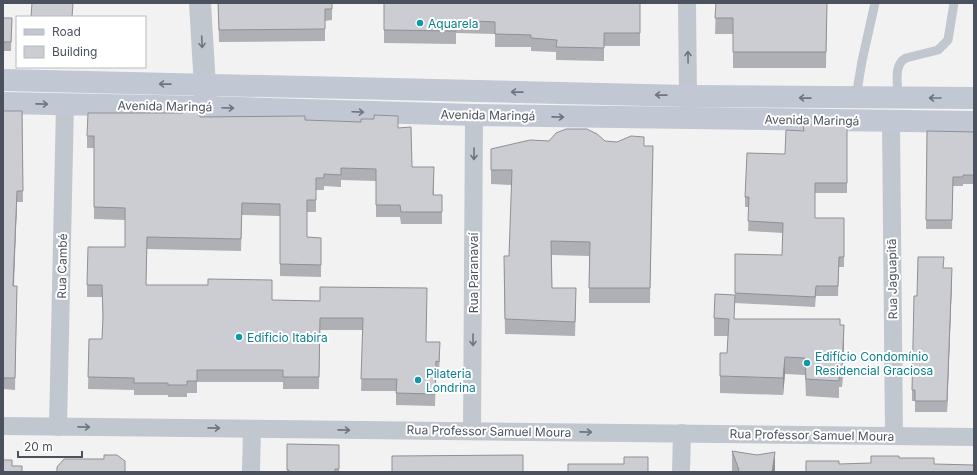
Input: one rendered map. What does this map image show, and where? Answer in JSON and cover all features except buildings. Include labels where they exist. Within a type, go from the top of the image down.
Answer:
[{"type":"main road","name":"Avenida Maringá","points":[[3,80],[688,96],[974,98]]},
{"type":"main road","name":"Avenida Maringá","points":[[3,103],[474,115],[974,122]]},
{"type":"street","points":[[200,3],[206,107]]},
{"type":"street","points":[[687,3],[688,96]]},
{"type":"street","name":"Rua Cambé","points":[[58,427],[65,104]]},
{"type":"street","name":"Rua Paranavaí","points":[[472,431],[474,115]]},
{"type":"street","name":"Rua Jaguapitã","points":[[891,122],[894,436]]},
{"type":"street","name":"Rua Professor Samuel Moura","points":[[3,426],[974,437]]},
{"type":"street","points":[[251,472],[252,429]]},
{"type":"street","points":[[681,472],[682,433]]},
{"type":"lane","points":[[856,98],[862,61],[875,3]]},
{"type":"lane","points":[[898,98],[898,66],[902,60],[906,58],[938,50],[948,40],[954,3]]},
{"type":"place","name":"Aquarela","points":[[420,23]]},
{"type":"place","name":"Edificio Itabira","points":[[239,337]]},
{"type":"place","name":"Edifício Condomínio Residencial Graciosa","points":[[807,363]]},
{"type":"place","name":"Pilateria Londrina","points":[[418,380]]}]
